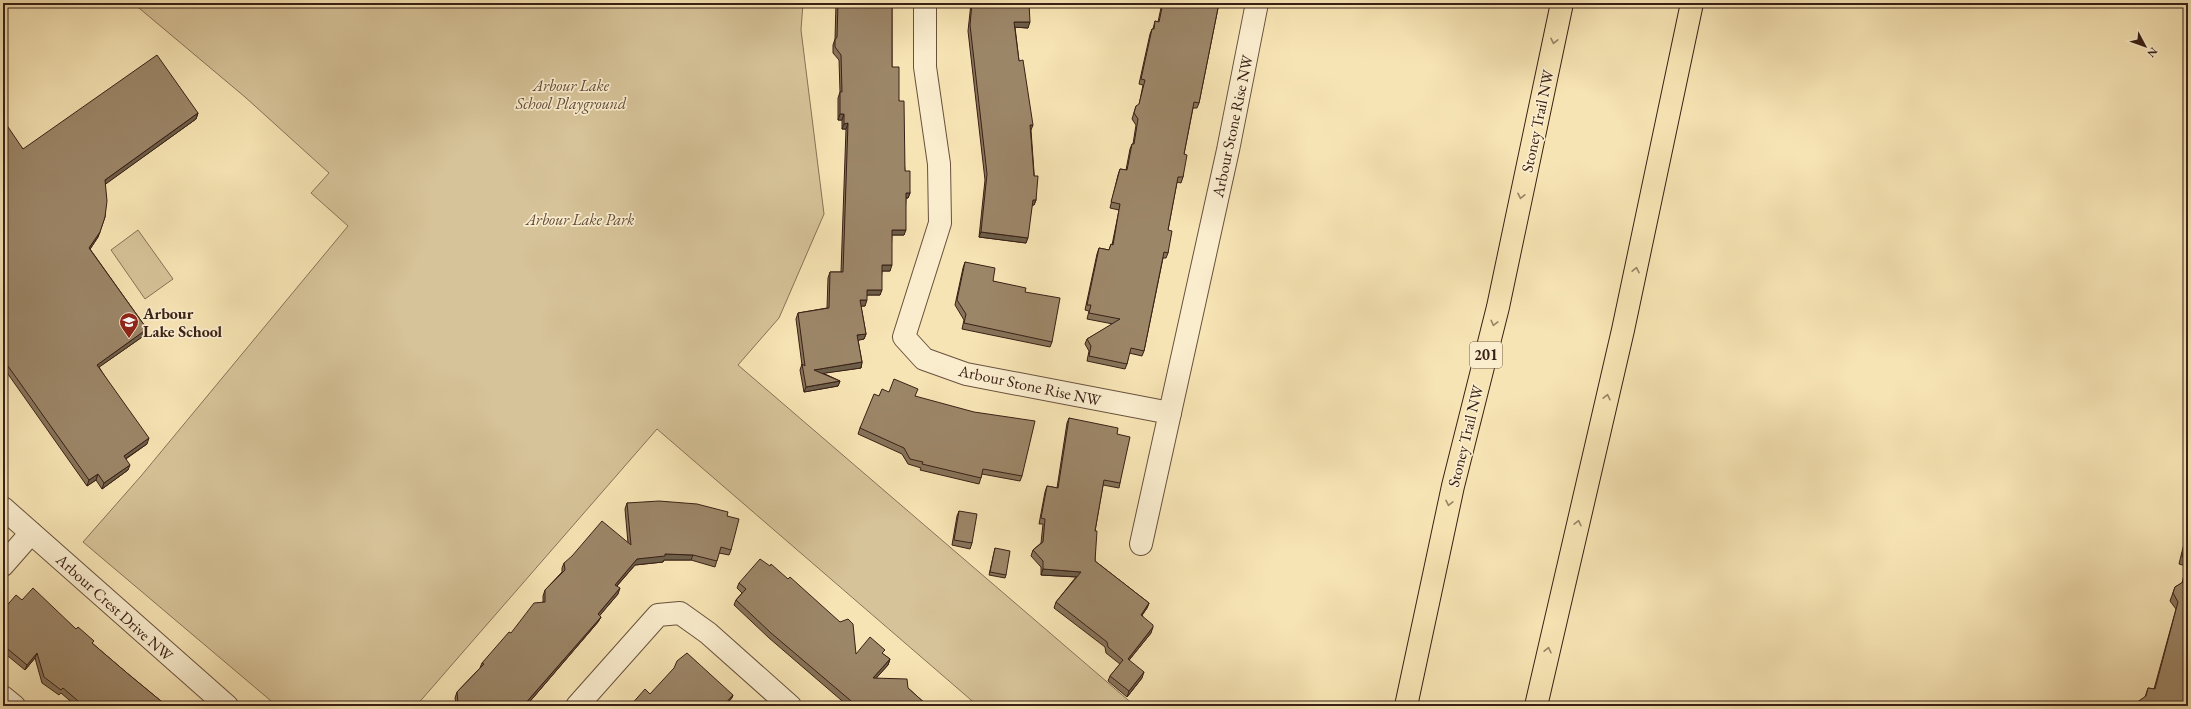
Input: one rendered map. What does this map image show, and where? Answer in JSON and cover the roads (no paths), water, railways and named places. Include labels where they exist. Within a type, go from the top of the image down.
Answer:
[{"type":"highway","name":"Stoney Trail NW","points":[[1406,706],[1453,486],[1498,307],[1562,3]]},
{"type":"highway","points":[[1536,706],[1623,330],[1692,3]]},
{"type":"street","name":"Arbour Stone Rise NW","points":[[925,3],[925,68],[939,164],[940,223],[904,337],[924,359],[966,374],[1170,413]]},
{"type":"street","name":"Arbour Stone Rise NW","points":[[1141,544],[1228,150],[1257,3]]},
{"type":"street","name":"Arbour Crest Drive NW","points":[[3,508],[227,706]]},
{"type":"street","points":[[3,565],[31,533]]},
{"type":"street","points":[[577,706],[658,615],[680,613],[708,633],[790,706]]},
{"type":"street","points":[[3,697],[14,706]]},
{"type":"place","name":"Arbour Lake School","points":[[129,339]]},
{"type":"park label","name":"Arbour Lake School Playground","points":[[571,94]]},
{"type":"park label","name":"Arbour Lake Park","points":[[580,219]]}]
